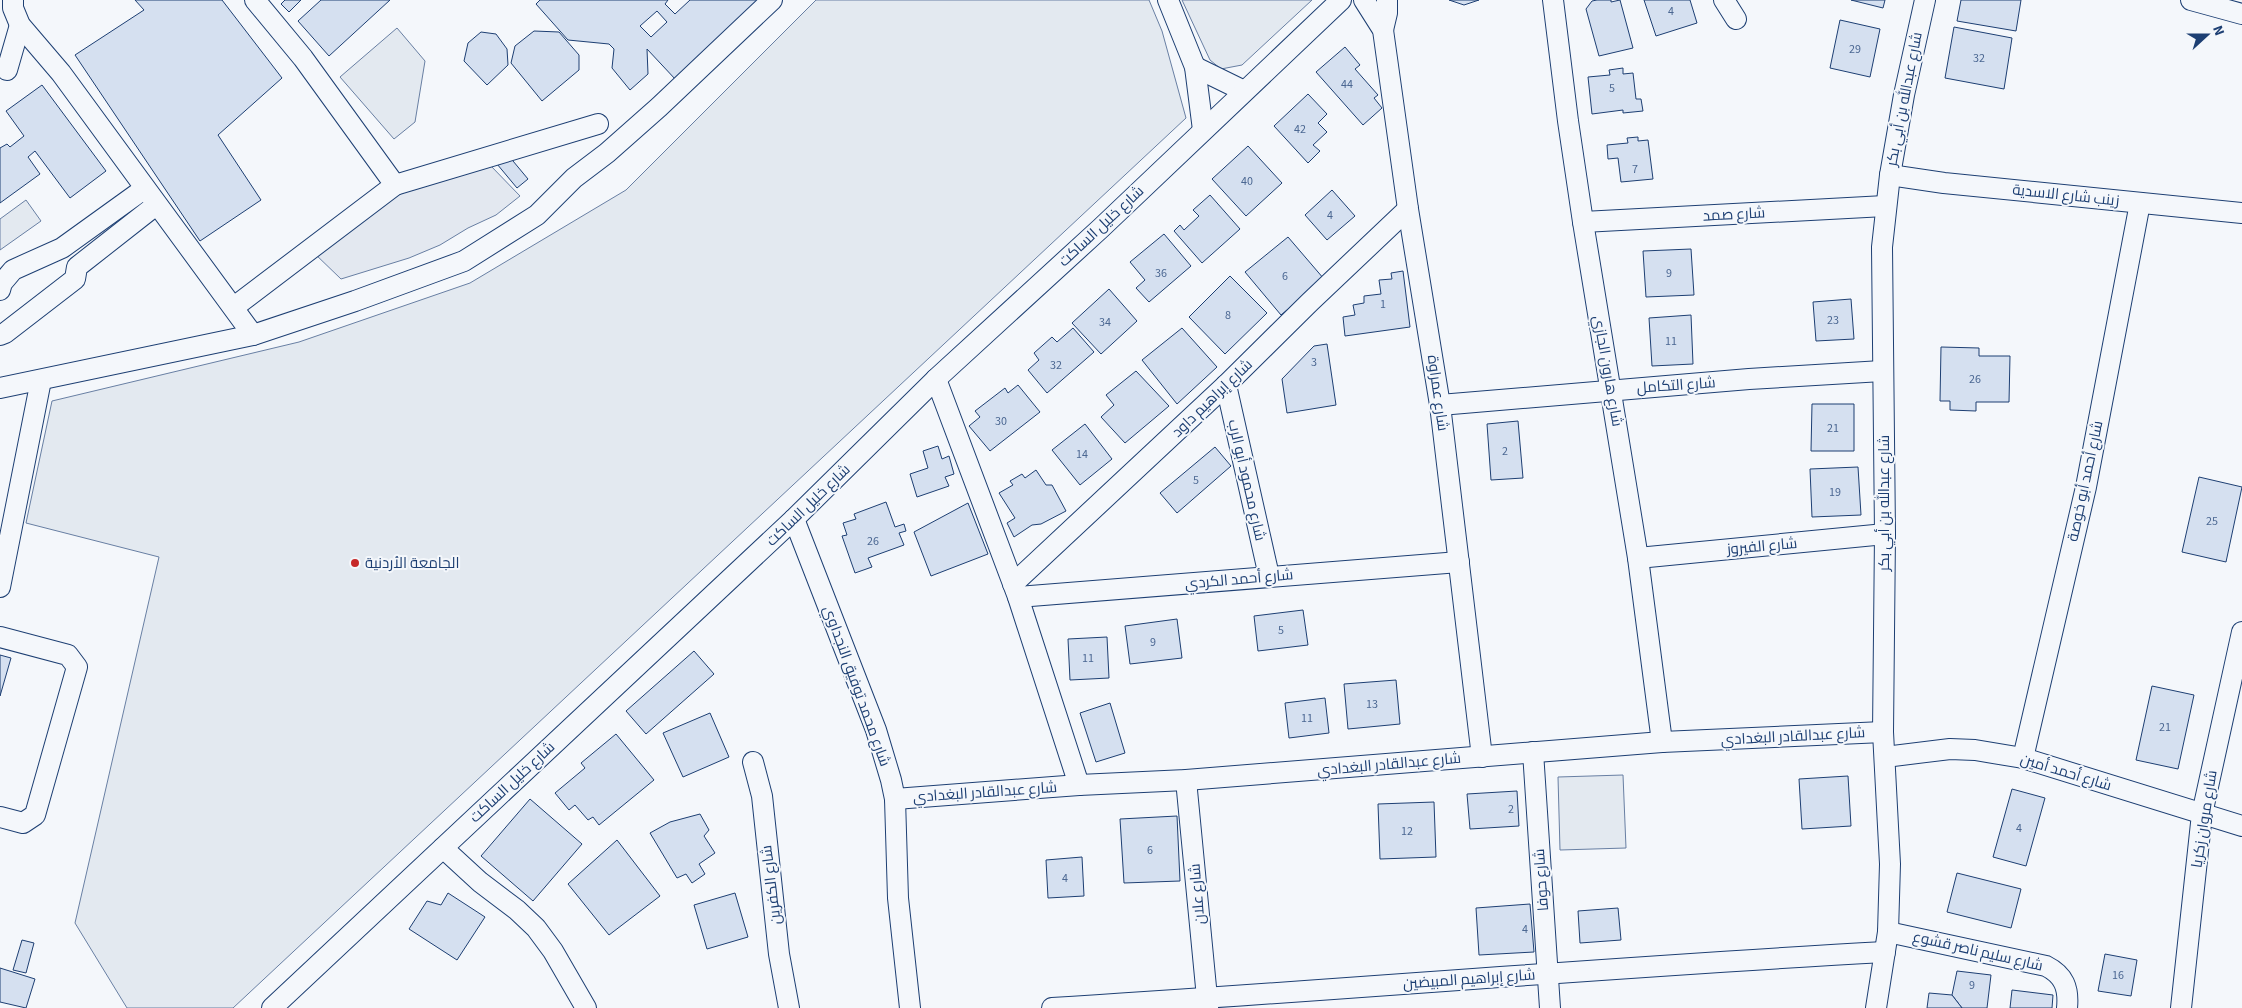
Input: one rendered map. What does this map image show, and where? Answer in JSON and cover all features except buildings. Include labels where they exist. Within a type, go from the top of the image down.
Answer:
[{"type":"street","points":[[0,1],[4,0]]},
{"type":"street","points":[[13,0],[13,8],[20,25],[60,73],[253,335]]},
{"type":"street","points":[[255,0],[303,58],[395,185]]},
{"type":"street","points":[[0,388],[253,335],[464,261],[537,215],[574,178],[607,153],[659,107],[772,0]]},
{"type":"street","points":[[1168,0],[1195,67],[1203,130]]},
{"type":"street","name":"شارع خليل الساكت","points":[[272,1008],[794,519],[936,379],[1101,228],[1341,0]]},
{"type":"street","name":"شارع عمراوة","points":[[1364,0],[1383,30]]},
{"type":"street","name":"شارع عمراوة","points":[[1386,0],[1387,14],[1383,30],[1408,208],[1440,405],[1482,757]]},
{"type":"street","name":"شارع هارون الجازي","points":[[1553,0],[1583,222],[1638,558],[1662,742]]},
{"type":"street","points":[[1724,0],[1736,19]]},
{"type":"street","name":"شارع عبدالله بن أبي بكر","points":[[1876,1008],[1888,932],[1890,864],[1884,732],[1885,534],[1882,247],[1885,206],[1904,94],[1925,0]]},
{"type":"street","points":[[2191,0],[2242,14]]},
{"type":"street","points":[[7,70],[20,25]]},
{"type":"street","points":[[1195,67],[1244,91]]},
{"type":"street","points":[[234,307],[395,185],[598,124]]},
{"type":"street","name":"زينب شارع الاسدية","points":[[1890,175],[2242,213]]},
{"type":"street","points":[[0,290],[2,283],[13,270],[62,248],[144,189]]},
{"type":"street","name":"شارع أحمد أبو خوصة","points":[[2023,758],[2086,487],[2140,203]]},
{"type":"street","points":[[0,335],[74,280],[77,268],[156,205]]},
{"type":"street","name":"شارع صمد","points":[[1583,222],[1885,206]]},
{"type":"street","name":"شارع إبراهيم داود","points":[[1016,591],[1408,208]]},
{"type":"street","points":[[62,248],[77,268]]},
{"type":"street","name":"شارع التكامل","points":[[1440,405],[1611,390],[1882,371]]},
{"type":"street","points":[[936,379],[1016,591],[1079,785]]},
{"type":"street","points":[[0,587],[6,531],[41,380]]},
{"type":"street","name":"شارع محمود أبو الرب","points":[[1226,385],[1269,576]]},
{"type":"street","name":"شارع محمد توفيق النجداوي","points":[[794,519],[876,730],[891,780],[894,799],[898,898],[910,1008]]},
{"type":"street","name":"شارع الفيروز","points":[[1638,558],[1885,534]]},
{"type":"street","name":"شارع أحمد الكردي","points":[[1016,591],[1269,576],[1459,562]]},
{"type":"street","name":"شارع مروان زكريا","points":[[2181,1008],[2202,814],[2242,632]]},
{"type":"street","points":[[0,637],[68,655],[77,666],[35,815],[22,823],[0,817]]},
{"type":"street","name":"شارع عبدالقادر البغدادي","points":[[894,799],[1079,785],[1186,780],[1662,742],[1884,732]]},
{"type":"street","name":"شارع أحمد أمين","points":[[1885,757],[1950,749],[1975,750],[2023,758],[2242,826]]},
{"type":"street","name":"شارع حوفا","points":[[1533,752],[1550,1008]]},
{"type":"street","name":"شارع الكفرين","points":[[753,762],[762,796],[779,954],[789,1008]]},
{"type":"street","name":"شارع علان","points":[[1186,780],[1207,1003]]},
{"type":"street","points":[[443,848],[480,882],[518,910],[536,928],[553,951],[586,1008]]},
{"type":"street","name":"شارع سليم ناصر قشوع","points":[[1888,932],[2046,966],[2062,977],[2068,997],[2067,1008]]},
{"type":"street","name":"شارع إبراهيم المبيضين","points":[[1052,1008],[1207,1003],[1547,973],[1885,952]]},
{"type":"shaded area","name":"الجامعة الأردنية","points":[[816,0],[1149,0],[1162,31],[1186,118],[233,1008],[127,1008],[75,923],[159,557],[26,523],[52,401],[299,342],[470,283],[626,190]]},
{"type":"shaded area","points":[[1182,0],[1312,0],[1242,65],[1221,69],[1210,60]]},
{"type":"shaded area","points":[[397,28],[425,61],[415,122],[394,139],[340,77]]},
{"type":"shaded area","points":[[490,165],[520,196],[496,215],[468,228],[440,245],[409,258],[341,279],[313,252],[401,191]]},
{"type":"shaded area","points":[[26,200],[41,221],[0,250],[0,219]]},
{"type":"shaded area","points":[[1623,775],[1626,848],[1560,850],[1558,777]]},
{"type":"place","name":"الجامعة الأردنية","points":[[355,563]]}]
